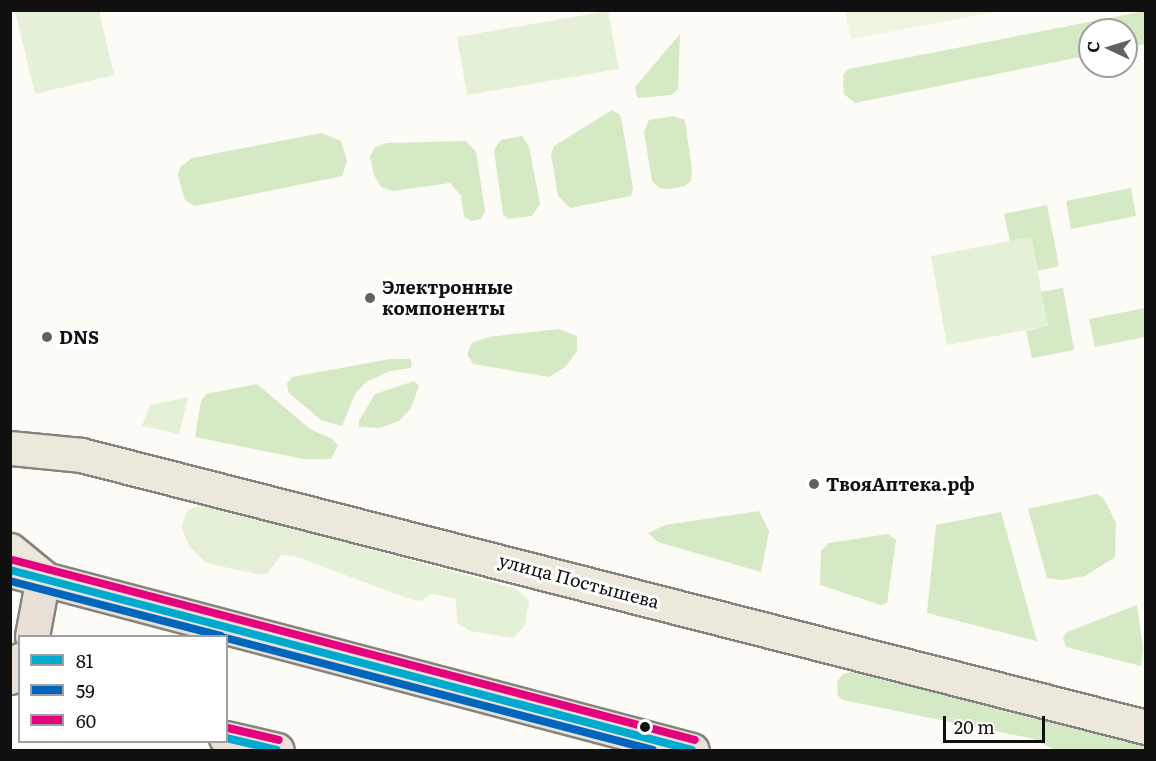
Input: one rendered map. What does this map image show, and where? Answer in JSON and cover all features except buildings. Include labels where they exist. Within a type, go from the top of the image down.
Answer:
[{"type":"highway","points":[[10,570],[692,750]]},
{"type":"highway","points":[[32,635],[43,577]]},
{"type":"highway","points":[[10,677],[18,663]]},
{"type":"highway","points":[[228,738],[277,750]]},
{"type":"main road","name":"улица Постышева","points":[[10,448],[81,455],[1146,727]]},
{"type":"main road","points":[[10,550],[43,577]]},
{"type":"green space","points":[[845,10],[1001,11],[851,39]]},
{"type":"green space","points":[[15,11],[99,11],[114,75],[35,94]]},
{"type":"green space","points":[[608,11],[619,69],[467,95],[457,37]]},
{"type":"green space","points":[[1145,11],[1145,44],[1138,45],[1138,18],[1109,18]]},
{"type":"green space","points":[[1078,24],[1078,57],[855,103],[844,94],[843,75],[849,69]]},
{"type":"green space","points":[[680,34],[678,89],[671,95],[637,98],[635,87]]},
{"type":"green space","points":[[612,110],[620,115],[622,123],[633,188],[631,196],[570,208],[558,196],[551,155],[554,146]]},
{"type":"green space","points":[[673,116],[685,120],[692,171],[691,181],[685,186],[659,188],[652,181],[644,132],[649,120]]},
{"type":"green space","points":[[322,133],[341,141],[347,161],[342,176],[194,206],[185,200],[178,176],[180,167],[192,158]]},
{"type":"green space","points":[[522,136],[529,147],[540,204],[532,216],[508,219],[503,214],[494,150],[501,140]]},
{"type":"green space","points":[[466,141],[476,152],[485,211],[481,219],[472,221],[464,217],[461,196],[450,183],[393,191],[381,187],[374,175],[370,157],[375,147],[387,143]]},
{"type":"green space","points":[[1131,188],[1136,216],[1071,229],[1066,201]]},
{"type":"green space","points":[[1047,205],[1059,266],[1038,271],[1031,237],[1010,241],[1004,214]]},
{"type":"green space","points":[[1031,237],[1048,326],[947,345],[931,256]]},
{"type":"green space","points":[[1063,288],[1074,350],[1032,358],[1026,331],[1048,326],[1041,292]]},
{"type":"green space","points":[[1145,308],[1145,337],[1095,347],[1089,319]]},
{"type":"green space","points":[[559,329],[577,336],[577,351],[565,367],[549,377],[473,364],[467,354],[472,343],[488,337]]},
{"type":"green space","points":[[390,359],[410,359],[411,368],[390,371],[366,382],[355,394],[342,426],[321,420],[288,392],[287,383],[292,377]]},
{"type":"green space","points":[[414,381],[419,386],[411,408],[399,421],[379,428],[359,427],[359,421],[375,394]]},
{"type":"green space","points":[[257,384],[310,429],[332,439],[338,445],[331,459],[303,459],[195,437],[201,401],[206,394]]},
{"type":"green space","points":[[188,397],[179,434],[142,426],[150,405]]},
{"type":"green space","points":[[1097,494],[1104,499],[1116,523],[1115,557],[1085,576],[1062,580],[1047,578],[1028,509]]},
{"type":"green space","points":[[203,504],[517,589],[529,601],[525,625],[514,638],[470,631],[457,623],[456,599],[432,594],[420,601],[407,598],[294,556],[281,555],[268,573],[261,575],[206,563],[189,546],[181,526],[188,510]]},
{"type":"green space","points":[[759,511],[769,531],[761,572],[658,542],[648,533],[665,525]]},
{"type":"green space","points":[[1001,512],[1037,641],[927,613],[936,525]]},
{"type":"green space","points":[[888,534],[896,540],[887,603],[881,605],[820,585],[821,551],[829,543]]},
{"type":"green space","points":[[1137,605],[1143,649],[1141,666],[1066,647],[1063,638],[1067,632]]},
{"type":"green space","points":[[851,672],[1145,743],[1145,750],[1055,750],[1034,739],[843,700],[838,696],[837,682],[843,674]]},
{"type":"transit line","name":"60","points":[[13,560],[695,740]]},
{"type":"transit line","name":"81","points":[[10,570],[692,750]]},
{"type":"transit line","name":"59","points":[[10,581],[217,635]]},
{"type":"transit line","name":"59","points":[[228,639],[653,750]]},
{"type":"transit line","name":"60","points":[[228,728],[279,740]]},
{"type":"transit line","name":"81","points":[[228,738],[277,750]]},
{"type":"place","name":"Электронные компоненты","points":[[370,298]]},
{"type":"place","name":"DNS","points":[[47,337]]},
{"type":"place","name":"ТвояАптека.рф","points":[[814,484]]}]
